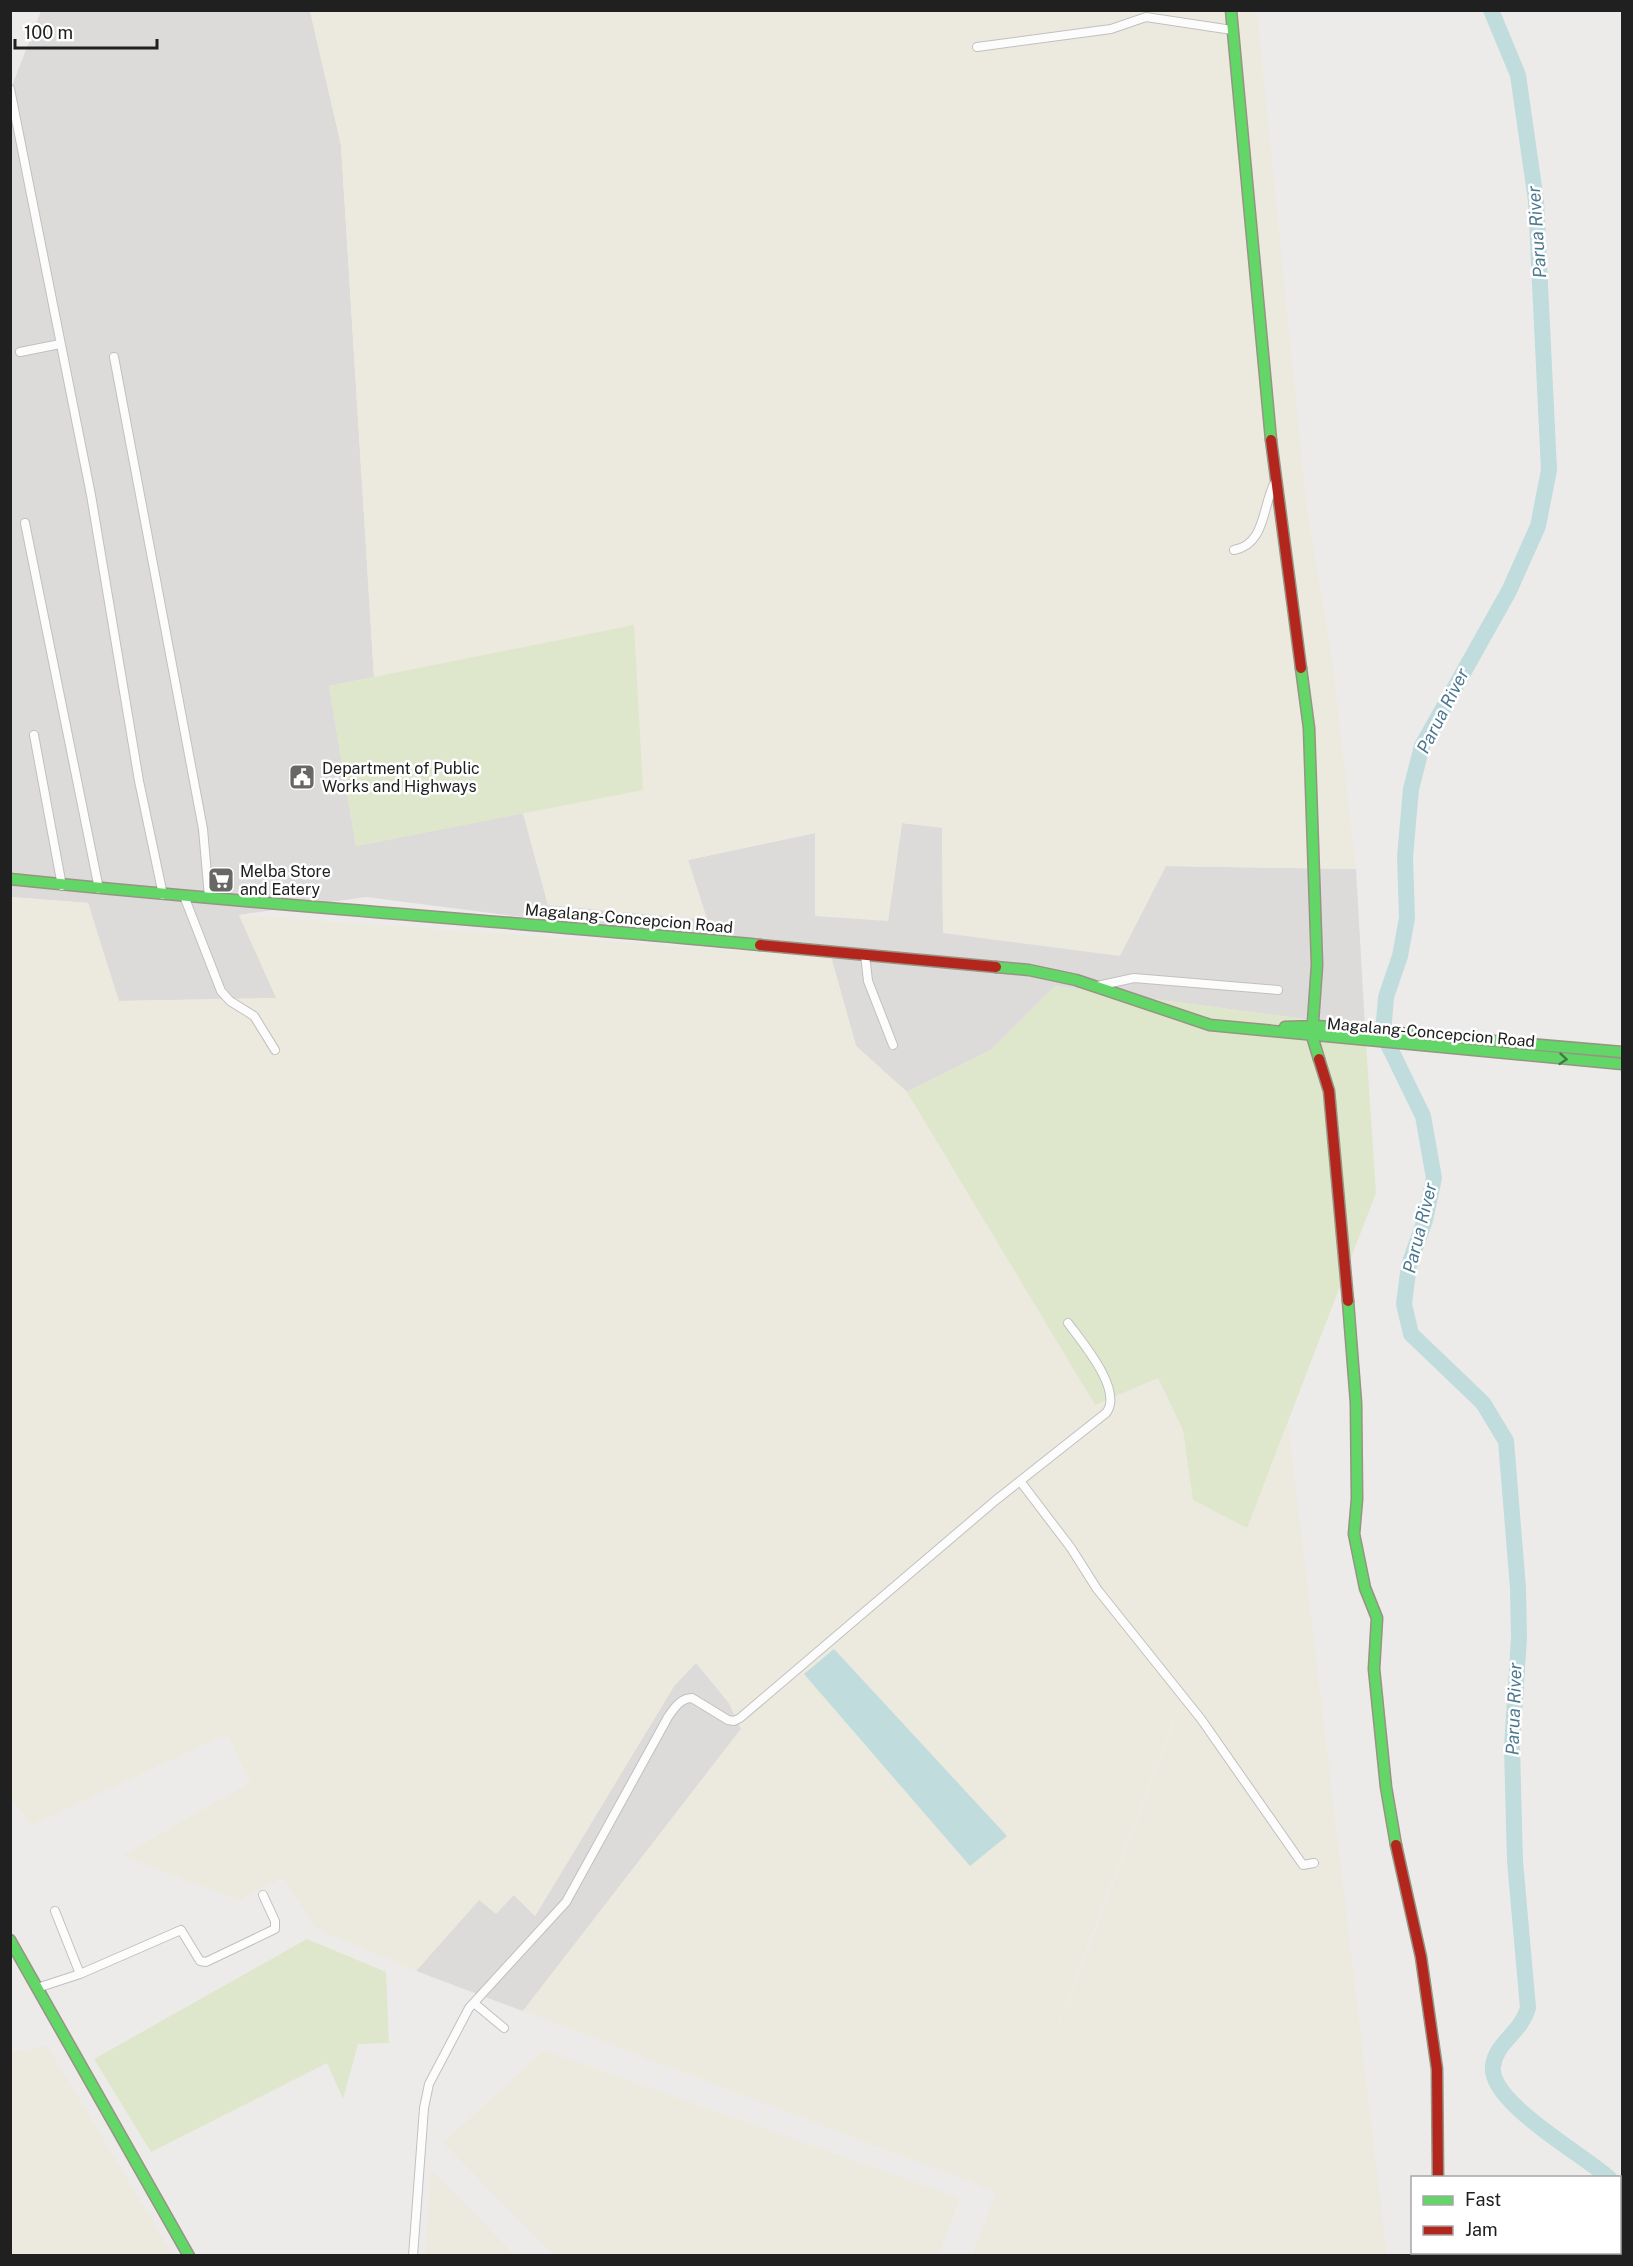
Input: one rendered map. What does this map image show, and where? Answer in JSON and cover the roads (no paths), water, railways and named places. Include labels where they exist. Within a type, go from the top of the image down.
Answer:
[{"type":"street","points":[[1231,10],[1276,481],[1309,728],[1316,946],[1315,1031],[1329,1091],[1337,1163],[1356,1403],[1357,1499],[1354,1534],[1365,1588],[1377,1618],[1374,1669],[1386,1787],[1393,1831],[1421,1957],[1437,2069],[1438,2176]]},
{"type":"street","points":[[977,47],[1111,29],[1146,17],[1232,30]]},
{"type":"street","points":[[10,89],[91,495],[139,781],[163,895]]},
{"type":"street","points":[[20,352],[60,344]]},
{"type":"street","points":[[114,357],[203,829],[209,897]]},
{"type":"street","points":[[1234,550],[1244,548],[1254,541],[1276,481]]},
{"type":"street","points":[[25,523],[99,889]]},
{"type":"street","points":[[34,735],[62,886]]},
{"type":"street","name":"Magalang-Concepcion Road","points":[[10,879],[62,886],[548,925],[1036,971],[1097,986],[1185,1018],[1236,1028],[1315,1031],[1623,1052]]},
{"type":"street","points":[[184,896],[221,991],[254,1016],[274,1050]]},
{"type":"street","points":[[865,955],[868,981],[894,1045]]},
{"type":"street","points":[[1097,986],[1134,978],[1278,990]]},
{"type":"street","name":"Magalang-Concepcion Road","points":[[1315,1031],[1623,1064]]},
{"type":"street","points":[[413,2256],[424,2108],[429,2084],[464,2016],[566,1902],[668,1717],[677,1705],[686,1698],[692,1698],[728,1720],[734,1721],[740,1718],[1020,1481],[1106,1413],[1112,1404],[1112,1396],[1106,1380],[1068,1323]]},
{"type":"street","points":[[1020,1481],[1071,1548],[1097,1588],[1201,1719],[1303,1865],[1314,1863]]},
{"type":"street","points":[[38,1988],[80,1974],[181,1930],[200,1961],[206,1962],[275,1929],[275,1921],[263,1895]]},
{"type":"street","points":[[55,1911],[80,1974]]},
{"type":"street","points":[[10,1941],[189,2256]]},
{"type":"street","points":[[474,2003],[504,2028]]},
{"type":"water","points":[[834,1649],[1007,1836],[970,1866],[804,1674]]},
{"type":"waterway","name":"Parua River","points":[[1491,10],[1518,75],[1536,201],[1549,470],[1538,526],[1509,591],[1422,746],[1411,789],[1405,857],[1407,918],[1400,956],[1386,997],[1383,1034],[1423,1116],[1434,1178],[1425,1220],[1409,1265],[1404,1304],[1411,1334],[1483,1403],[1506,1441],[1518,1588],[1519,1638],[1512,1747],[1515,1861],[1528,2008],[1525,2017],[1499,2050],[1493,2066],[1496,2080],[1521,2111],[1607,2176]]},
{"type":"place","name":"Department of Public Works and Highways","points":[[302,777]]},
{"type":"place","name":"Melba Store and Eatery","points":[[221,880]]}]
